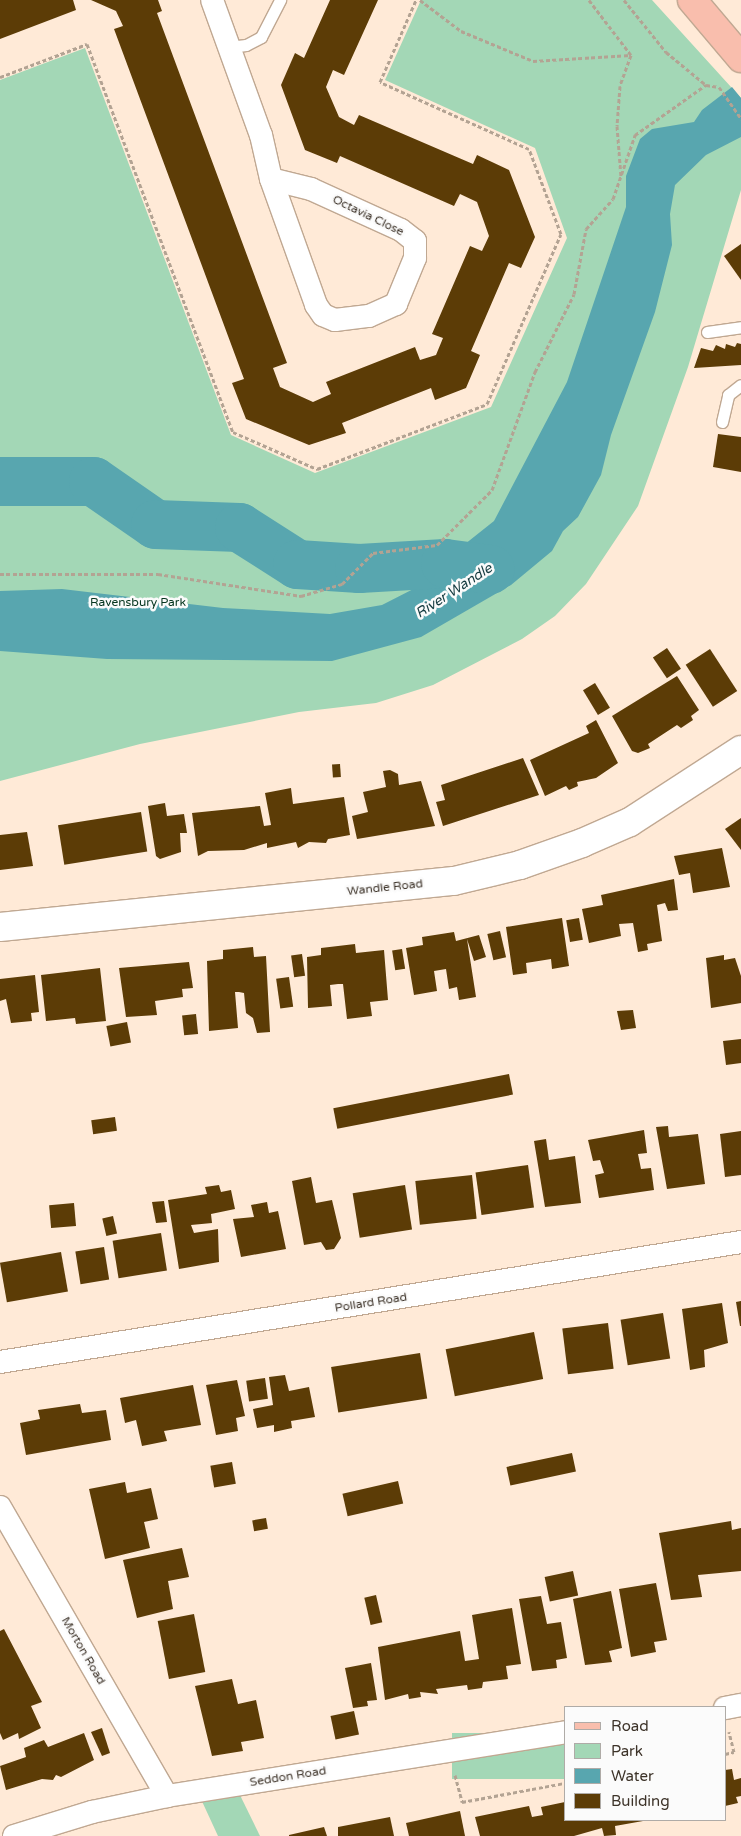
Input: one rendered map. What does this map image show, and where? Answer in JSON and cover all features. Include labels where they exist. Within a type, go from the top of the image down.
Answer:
[{"type":"main road","points":[[692,0],[740,57]]},
{"type":"street","name":"Octavia Close","points":[[212,0],[261,134],[271,179],[323,315],[335,320],[360,317],[396,304],[415,258],[415,241],[401,230],[311,189],[271,179]]},
{"type":"street","name":"Wandle Road","points":[[0,927],[454,881],[520,865],[590,840],[630,822],[741,750]]},
{"type":"street","name":"Pollard Road","points":[[0,1362],[741,1242]]},
{"type":"street","name":"Morton Road","points":[[0,1507],[167,1796]]},
{"type":"street","points":[[726,1716],[741,1705]]},
{"type":"street","name":"Seddon Road","points":[[14,1836],[92,1812],[167,1796],[448,1753],[564,1732]]},
{"type":"lane","points":[[229,47],[246,45],[261,37],[280,0]]},
{"type":"lane","points":[[707,332],[741,327]]},
{"type":"lane","points":[[722,422],[728,395],[741,385]]},
{"type":"path","points":[[0,77],[87,44],[233,432],[317,469],[487,404],[561,234],[529,149],[380,82],[416,0]]},
{"type":"path","points":[[420,0],[461,30],[533,61],[630,55]]},
{"type":"path","points":[[588,0],[630,55]]},
{"type":"path","points":[[624,0],[666,52],[706,85],[719,87],[741,119]]},
{"type":"path","points":[[621,180],[620,94],[630,55]]},
{"type":"path","points":[[0,574],[158,574],[285,596],[313,593],[348,579],[372,553],[437,545],[492,490],[535,372],[574,294],[586,229],[613,199],[635,135],[706,85]]},
{"type":"path","points":[[726,1716],[734,1752],[726,1754]]},
{"type":"path","points":[[448,1753],[462,1802],[564,1783]]},
{"type":"green space","name":"Ravensbury Park","points":[[421,0],[652,0],[741,98],[741,190],[688,367],[638,506],[586,584],[555,616],[522,639],[433,685],[376,703],[299,712],[140,744],[0,781],[0,80],[85,48],[231,435],[315,473],[491,407],[567,238],[535,148],[385,80]]},
{"type":"green space","points":[[452,1733],[564,1733],[564,1779],[452,1779]]},
{"type":"green space","points":[[237,1789],[260,1836],[218,1836],[200,1797]]},
{"type":"water","name":"River Wandle","points":[[732,87],[741,98],[741,137],[706,155],[675,185],[670,214],[672,245],[655,312],[611,435],[601,475],[578,517],[563,531],[552,551],[511,585],[421,637],[332,661],[107,659],[0,651],[0,591],[62,589],[223,608],[330,614],[382,605],[429,581],[455,552],[494,521],[567,382],[626,207],[626,176],[640,139],[652,129],[694,122],[702,110]]},
{"type":"building","points":[[0,0],[73,0],[76,10],[0,39]]},
{"type":"building","points":[[91,0],[158,0],[162,11],[157,13],[287,363],[273,368],[280,387],[313,402],[331,394],[326,382],[415,347],[420,360],[436,355],[443,338],[432,334],[470,246],[482,251],[489,236],[477,202],[460,194],[454,206],[340,156],[337,163],[305,150],[281,85],[295,53],[304,58],[330,0],[378,0],[344,75],[333,70],[326,87],[339,117],[354,125],[359,115],[473,164],[477,155],[509,170],[535,237],[521,268],[509,263],[471,351],[480,355],[466,388],[435,400],[431,388],[342,423],[346,433],[309,445],[246,419],[232,383],[244,379],[114,29],[123,26],[116,11]]},
{"type":"building","points":[[741,244],[741,280],[724,256]]},
{"type":"building","points":[[737,343],[741,344],[741,365],[694,368],[701,348],[713,351],[716,345],[725,349],[726,344],[735,347]]},
{"type":"building","points":[[718,434],[741,437],[741,472],[713,467]]},
{"type":"building","points":[[667,648],[681,669],[667,678],[653,658]]},
{"type":"building","points":[[710,649],[737,691],[713,707],[686,665]]},
{"type":"building","points":[[677,676],[699,710],[691,716],[693,720],[681,728],[677,725],[648,744],[650,748],[638,753],[632,751],[612,716]]},
{"type":"building","points":[[595,683],[610,708],[598,715],[583,690]]},
{"type":"building","points":[[596,720],[618,763],[596,778],[577,782],[578,786],[569,790],[566,786],[545,796],[530,760],[589,733],[586,726]]},
{"type":"building","points":[[523,758],[539,795],[443,826],[436,802],[445,800],[441,785]]},
{"type":"building","points":[[340,764],[341,777],[333,778],[332,765]]},
{"type":"building","points":[[390,770],[398,774],[399,785],[421,781],[435,826],[357,839],[352,816],[368,812],[363,792],[386,787],[383,771]]},
{"type":"building","points":[[291,788],[293,804],[344,797],[350,835],[328,839],[326,843],[309,842],[298,848],[296,842],[267,848],[267,843],[244,850],[208,851],[198,856],[192,813],[260,806],[264,826],[271,825],[265,793]]},
{"type":"building","points":[[165,803],[167,816],[184,814],[187,833],[180,833],[181,852],[160,859],[156,856],[148,806]]},
{"type":"building","points":[[141,812],[147,852],[64,865],[58,825]]},
{"type":"building","points":[[741,818],[741,850],[725,829]]},
{"type":"building","points":[[27,832],[33,866],[0,870],[0,835]]},
{"type":"building","points":[[722,848],[730,887],[693,893],[690,873],[679,875],[674,856]]},
{"type":"building","points":[[674,879],[678,910],[668,911],[665,903],[657,905],[662,941],[647,944],[648,950],[638,952],[633,923],[619,924],[621,936],[589,943],[582,909],[603,905],[601,895]]},
{"type":"building","points":[[562,918],[569,966],[552,969],[551,959],[526,963],[527,973],[513,975],[506,927]]},
{"type":"building","points":[[579,918],[583,940],[570,942],[566,920]]},
{"type":"building","points":[[500,931],[506,957],[493,960],[487,934]]},
{"type":"building","points":[[454,932],[456,941],[479,935],[486,957],[474,961],[467,939],[476,997],[459,1000],[457,987],[449,989],[446,969],[434,971],[437,991],[414,995],[406,948],[423,945],[422,937]]},
{"type":"building","points":[[355,944],[356,953],[384,950],[388,1000],[370,1002],[372,1016],[347,1019],[343,984],[338,984],[330,985],[332,1006],[308,1008],[307,957],[321,955],[321,948]]},
{"type":"building","points":[[253,947],[254,957],[266,956],[270,1032],[257,1033],[253,1018],[246,1013],[244,993],[239,992],[235,992],[238,1028],[209,1031],[207,961],[223,959],[223,950]]},
{"type":"building","points":[[402,949],[405,969],[395,970],[392,951]]},
{"type":"building","points":[[302,954],[305,976],[294,977],[291,956]]},
{"type":"building","points":[[724,955],[724,960],[735,958],[741,976],[741,1003],[711,1008],[706,958]]},
{"type":"building","points":[[189,962],[193,988],[182,989],[183,997],[155,1001],[157,1015],[126,1017],[119,968]]},
{"type":"building","points":[[100,968],[106,1021],[76,1024],[75,1018],[46,1021],[41,975]]},
{"type":"building","points":[[35,975],[39,1012],[31,1013],[32,1021],[11,1023],[6,999],[0,1001],[0,979]]},
{"type":"building","points":[[289,977],[293,1007],[280,1009],[276,979]]},
{"type":"building","points":[[633,1010],[636,1028],[621,1030],[617,1011]]},
{"type":"building","points":[[196,1014],[198,1034],[184,1035],[182,1015]]},
{"type":"building","points":[[127,1022],[131,1043],[110,1047],[106,1026]]},
{"type":"building","points":[[741,1039],[741,1063],[726,1065],[723,1041]]},
{"type":"building","points":[[509,1074],[513,1095],[337,1129],[333,1108]]},
{"type":"building","points":[[115,1117],[117,1131],[93,1134],[91,1120]]},
{"type":"building","points":[[668,1126],[669,1137],[698,1134],[705,1184],[667,1189],[656,1127]]},
{"type":"building","points":[[644,1130],[647,1153],[638,1154],[641,1169],[651,1168],[654,1190],[599,1198],[595,1175],[604,1173],[600,1160],[593,1161],[588,1140]]},
{"type":"building","points":[[741,1131],[741,1175],[725,1177],[720,1134]]},
{"type":"building","points":[[546,1139],[549,1160],[575,1156],[581,1203],[545,1207],[534,1141]]},
{"type":"building","points":[[528,1165],[534,1208],[482,1215],[476,1172]]},
{"type":"building","points":[[472,1175],[477,1219],[420,1225],[415,1181]]},
{"type":"building","points":[[311,1177],[316,1203],[332,1200],[341,1238],[334,1249],[326,1250],[321,1242],[304,1245],[292,1181]]},
{"type":"building","points":[[219,1185],[221,1192],[231,1190],[235,1209],[211,1214],[212,1223],[191,1225],[194,1233],[218,1229],[219,1262],[179,1269],[168,1200],[207,1194],[205,1187]]},
{"type":"building","points":[[405,1185],[412,1229],[360,1238],[353,1193]]},
{"type":"building","points":[[164,1201],[167,1222],[156,1223],[152,1202]]},
{"type":"building","points":[[267,1202],[269,1213],[278,1211],[286,1249],[241,1257],[233,1219],[254,1217],[251,1205]]},
{"type":"building","points":[[74,1203],[76,1226],[51,1228],[49,1205]]},
{"type":"building","points":[[113,1216],[117,1234],[106,1236],[102,1218]]},
{"type":"building","points":[[161,1233],[167,1271],[119,1278],[113,1241]]},
{"type":"building","points":[[104,1247],[109,1280],[81,1284],[75,1252]]},
{"type":"building","points":[[61,1252],[68,1291],[7,1302],[0,1263]]},
{"type":"building","points":[[741,1301],[741,1326],[740,1326],[736,1302]]},
{"type":"building","points":[[722,1303],[728,1343],[704,1350],[705,1367],[690,1370],[682,1309]]},
{"type":"building","points":[[663,1313],[670,1358],[628,1365],[621,1320]]},
{"type":"building","points":[[608,1323],[614,1369],[568,1374],[562,1329]]},
{"type":"building","points":[[534,1332],[543,1379],[455,1396],[446,1349]]},
{"type":"building","points":[[420,1353],[427,1398],[338,1413],[331,1367]]},
{"type":"building","points":[[285,1375],[289,1391],[309,1387],[315,1417],[291,1421],[292,1428],[274,1432],[274,1425],[257,1428],[253,1409],[273,1405],[269,1377]]},
{"type":"building","points":[[265,1378],[268,1399],[249,1401],[246,1381]]},
{"type":"building","points":[[237,1380],[245,1416],[236,1418],[238,1431],[216,1435],[206,1385]]},
{"type":"building","points":[[193,1385],[201,1425],[164,1431],[167,1441],[142,1446],[136,1420],[125,1423],[120,1398]]},
{"type":"building","points":[[80,1404],[82,1413],[106,1410],[111,1440],[26,1455],[20,1423],[40,1419],[38,1410]]},
{"type":"building","points":[[572,1453],[576,1472],[510,1486],[506,1467]]},
{"type":"building","points":[[232,1462],[236,1484],[214,1487],[210,1466]]},
{"type":"building","points":[[398,1481],[403,1503],[348,1516],[342,1494]]},
{"type":"building","points":[[125,1482],[127,1493],[151,1488],[158,1519],[144,1522],[150,1548],[105,1559],[89,1489]]},
{"type":"building","points":[[266,1518],[268,1529],[254,1531],[252,1520]]},
{"type":"building","points":[[731,1521],[732,1530],[741,1528],[741,1571],[698,1575],[702,1597],[671,1600],[659,1533]]},
{"type":"building","points":[[182,1548],[189,1577],[168,1581],[173,1609],[137,1618],[123,1560]]},
{"type":"building","points":[[573,1571],[578,1595],[550,1601],[545,1577]]},
{"type":"building","points":[[656,1583],[667,1640],[654,1642],[656,1652],[631,1657],[619,1589]]},
{"type":"building","points":[[611,1591],[622,1648],[609,1651],[612,1662],[585,1665],[573,1599]]},
{"type":"building","points":[[376,1595],[382,1622],[371,1625],[364,1598]]},
{"type":"building","points":[[541,1596],[547,1624],[561,1622],[567,1658],[556,1660],[557,1668],[532,1671],[519,1599]]},
{"type":"building","points":[[512,1608],[521,1664],[506,1666],[508,1679],[483,1682],[482,1688],[468,1690],[467,1685],[436,1689],[438,1694],[420,1692],[421,1697],[409,1699],[408,1694],[385,1700],[378,1647],[460,1631],[465,1661],[479,1659],[472,1615]]},
{"type":"building","points":[[194,1614],[205,1672],[169,1679],[158,1621]]},
{"type":"building","points":[[4,1629],[42,1702],[31,1706],[41,1728],[19,1739],[18,1733],[3,1740],[0,1733],[0,1631]]},
{"type":"building","points":[[371,1663],[377,1700],[367,1701],[368,1706],[353,1708],[345,1668]]},
{"type":"building","points":[[232,1679],[238,1704],[256,1700],[264,1738],[241,1742],[243,1751],[212,1756],[195,1686]]},
{"type":"building","points":[[354,1711],[359,1734],[336,1739],[331,1716]]},
{"type":"building","points":[[102,1728],[110,1753],[102,1756],[91,1732]]},
{"type":"building","points":[[84,1733],[94,1760],[61,1777],[56,1775],[53,1780],[42,1779],[6,1790],[0,1766],[26,1757],[24,1748],[44,1740],[48,1747]]},
{"type":"building","points":[[732,1769],[734,1780],[741,1778],[741,1796],[736,1797],[738,1803],[726,1806],[726,1770]]},
{"type":"building","points":[[564,1802],[564,1821],[643,1821],[615,1826],[616,1835],[604,1836],[602,1828],[574,1836],[480,1836],[475,1817],[529,1806],[532,1817],[543,1815],[541,1807]]},
{"type":"building","points":[[460,1811],[465,1836],[409,1836],[406,1823]]},
{"type":"building","points":[[390,1817],[394,1836],[338,1836],[338,1827]]},
{"type":"building","points":[[324,1827],[327,1836],[289,1836],[289,1835]]},
{"type":"waterway","name":"River Wandle","points":[[0,481],[93,481],[155,524],[239,527],[297,564],[359,568],[445,563],[490,569]]}]
